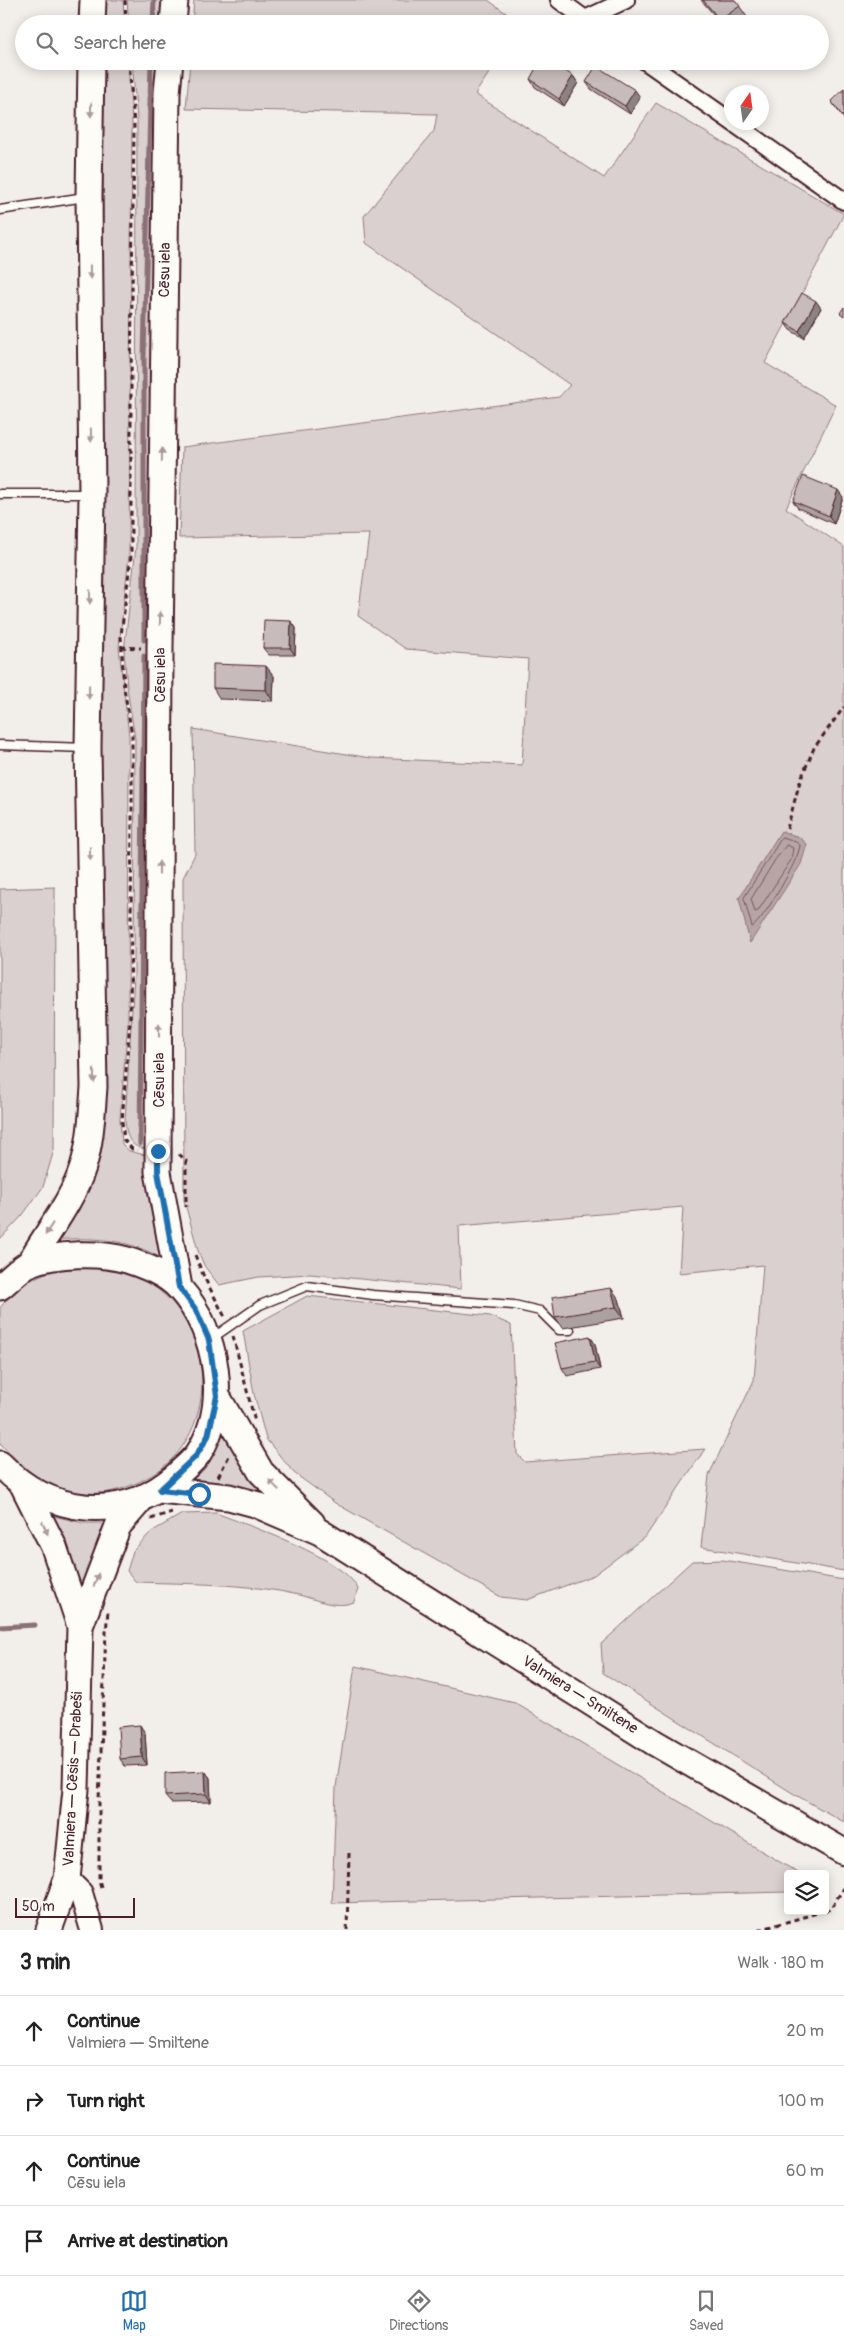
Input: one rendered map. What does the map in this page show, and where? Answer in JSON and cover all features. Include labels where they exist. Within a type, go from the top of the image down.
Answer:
[{"type":"main road","points":[[92,15],[93,0]]},
{"type":"main road","points":[[174,15],[175,0]]},
{"type":"main road","points":[[0,1287],[29,1264],[64,1207],[82,1168],[91,1128],[94,1087],[88,748],[92,494],[89,196],[91,70]]},
{"type":"main road","name":"Cēsu iela","points":[[169,70],[167,93],[160,649],[158,1172],[179,1287]]},
{"type":"main road","points":[[29,1264],[68,1255],[113,1256],[148,1267],[179,1287],[196,1310],[220,1335],[217,1396],[208,1436],[196,1456],[151,1494],[118,1526],[80,1626]]},
{"type":"main road","name":"Valmiera — Smiltene","points":[[217,1396],[261,1472],[320,1532]]},
{"type":"main road","points":[[0,1464],[23,1485],[66,1504],[90,1508],[116,1506],[151,1494]]},
{"type":"main road","points":[[23,1485],[54,1547],[80,1626]]},
{"type":"main road","name":"Valmiera — Smiltene","points":[[151,1494],[229,1497],[255,1504],[320,1532],[655,1743],[844,1852]]},
{"type":"main road","name":"Valmiera — Cēsis — Drabeši","points":[[49,1930],[67,1879],[76,1789],[80,1626]]},
{"type":"main road","points":[[67,1879],[81,1893],[92,1930]]},
{"type":"street","points":[[559,0],[580,15]]},
{"type":"street","points":[[600,15],[626,0]]},
{"type":"street","points":[[658,70],[724,116]]},
{"type":"street","points":[[743,130],[844,201]]},
{"type":"lane","points":[[0,210],[89,196]]},
{"type":"lane","points":[[0,494],[92,494]]},
{"type":"lane","points":[[0,745],[88,748]]},
{"type":"lane","points":[[220,1335],[260,1305],[307,1286],[410,1298],[514,1305],[540,1311],[559,1330],[570,1330]]},
{"type":"path","points":[[125,0],[126,15]]},
{"type":"path","points":[[130,70],[134,124],[131,556],[121,636],[124,688],[132,735],[132,819],[130,1020],[122,1122],[124,1140],[132,1149],[145,1152]]},
{"type":"path","points":[[787,829],[800,781],[814,748],[844,707]]},
{"type":"path","points":[[173,1152],[178,1153],[186,1161],[187,1212]]},
{"type":"path","points":[[193,1250],[204,1277],[224,1315]]},
{"type":"path","points":[[220,1335],[255,1415],[253,1428]]},
{"type":"path","points":[[217,1481],[222,1466],[232,1451]]},
{"type":"path","points":[[146,1521],[170,1512],[180,1512]]},
{"type":"path","points":[[101,1888],[99,1880],[99,1800],[106,1632],[109,1605]]},
{"type":"path","points":[[347,1930],[349,1853]]},
{"type":"path","points":[[829,1910],[844,1888]]},
{"type":"path","points":[[758,1930],[810,1915]]},
{"type":"shaded area","points":[[104,0],[123,0],[124,15],[104,15]]},
{"type":"shaded area","points":[[127,0],[162,0],[161,15],[128,15]]},
{"type":"shaded area","points":[[194,0],[488,0],[509,15],[193,15]]},
{"type":"shaded area","points":[[104,70],[129,70],[132,122],[129,555],[119,647],[129,736],[128,1021],[120,1119],[122,1144],[129,1151],[149,1156],[162,1259],[136,1247],[109,1240],[53,1240],[89,1182],[101,579]]},
{"type":"shaded area","points":[[133,70],[159,70],[148,1149],[137,1146],[130,1141],[125,1121],[134,977],[135,739],[124,651],[136,547],[137,119]]},
{"type":"shaded area","points":[[189,70],[491,70],[475,94],[604,178],[656,103],[844,214],[765,363],[836,405],[786,508],[844,547],[844,1571],[701,1547],[709,1475],[754,1380],[763,1265],[679,1273],[683,1207],[459,1226],[461,1289],[310,1274],[259,1277],[219,1285],[205,1267],[199,1254],[184,1200],[183,878],[195,854],[193,729],[371,758],[522,765],[528,659],[406,649],[358,616],[369,534],[179,538],[182,447],[559,397],[570,385],[366,243],[364,216],[434,131],[437,114],[186,109]]},
{"type":"shaded area","points":[[55,887],[54,1150],[43,1187],[22,1216],[0,1239],[0,889]]},
{"type":"shaded area","points":[[73,1265],[107,1268],[123,1272],[138,1278],[165,1295],[186,1322],[196,1345],[201,1369],[201,1393],[197,1416],[188,1437],[175,1456],[157,1472],[134,1484],[119,1490],[103,1493],[79,1493],[50,1484],[23,1466],[0,1443],[0,1308],[7,1299],[32,1279]]},
{"type":"shaded area","points":[[307,1296],[490,1316],[511,1325],[517,1454],[525,1462],[705,1449],[646,1536],[594,1575],[527,1600],[501,1597],[335,1503],[294,1473],[266,1439],[254,1394],[243,1331]]},
{"type":"shaded area","points":[[223,1428],[272,1498],[195,1485],[193,1480],[210,1456]]},
{"type":"shaded area","points":[[216,1513],[294,1544],[335,1566],[349,1577],[358,1589],[354,1602],[340,1605],[280,1591],[239,1586],[136,1582],[127,1571],[133,1551],[151,1532],[182,1514]]},
{"type":"shaded area","points":[[46,1514],[83,1523],[107,1523],[85,1597]]},
{"type":"shaded area","points":[[723,1560],[844,1580],[844,1822],[794,1794],[603,1673],[601,1644],[692,1561]]},
{"type":"shaded area","points":[[355,1666],[515,1703],[793,1870],[784,1870],[784,1892],[332,1903],[336,1787]]},
{"type":"water","points":[[781,831],[799,837],[807,844],[801,864],[750,943],[739,898]]},
{"type":"building","points":[[703,0],[735,0],[740,6],[727,15],[716,15]]},
{"type":"building","points":[[535,70],[564,70],[573,76],[559,99],[530,79]]},
{"type":"building","points":[[594,70],[602,70],[635,90],[625,106],[586,82]]},
{"type":"building","points":[[844,89],[844,118],[831,101]]},
{"type":"building","points":[[802,293],[816,301],[799,331],[785,323]]},
{"type":"building","points":[[844,307],[844,316],[840,313]]},
{"type":"building","points":[[803,476],[838,490],[829,516],[793,501]]},
{"type":"building","points":[[264,620],[291,621],[290,648],[263,648]]},
{"type":"building","points":[[213,664],[266,666],[266,690],[213,688]]},
{"type":"building","points":[[611,1288],[616,1307],[555,1317],[552,1297]]},
{"type":"building","points":[[590,1336],[595,1362],[562,1368],[555,1343]]},
{"type":"building","points":[[140,1725],[142,1757],[120,1759],[118,1727]]},
{"type":"building","points":[[205,1771],[206,1794],[165,1796],[165,1773]]},
{"type":"waterway","points":[[153,15],[154,0]]},
{"type":"waterway","points":[[144,640],[144,358],[151,70]]},
{"type":"waterway","points":[[140,1144],[144,656]]},
{"type":"waterway","points":[[0,1627],[35,1625]]},
{"type":"route","points":[[158,1151],[158,1172],[179,1287],[196,1310],[209,1340],[217,1396],[208,1436],[196,1456],[160,1490],[199,1494]]}]
